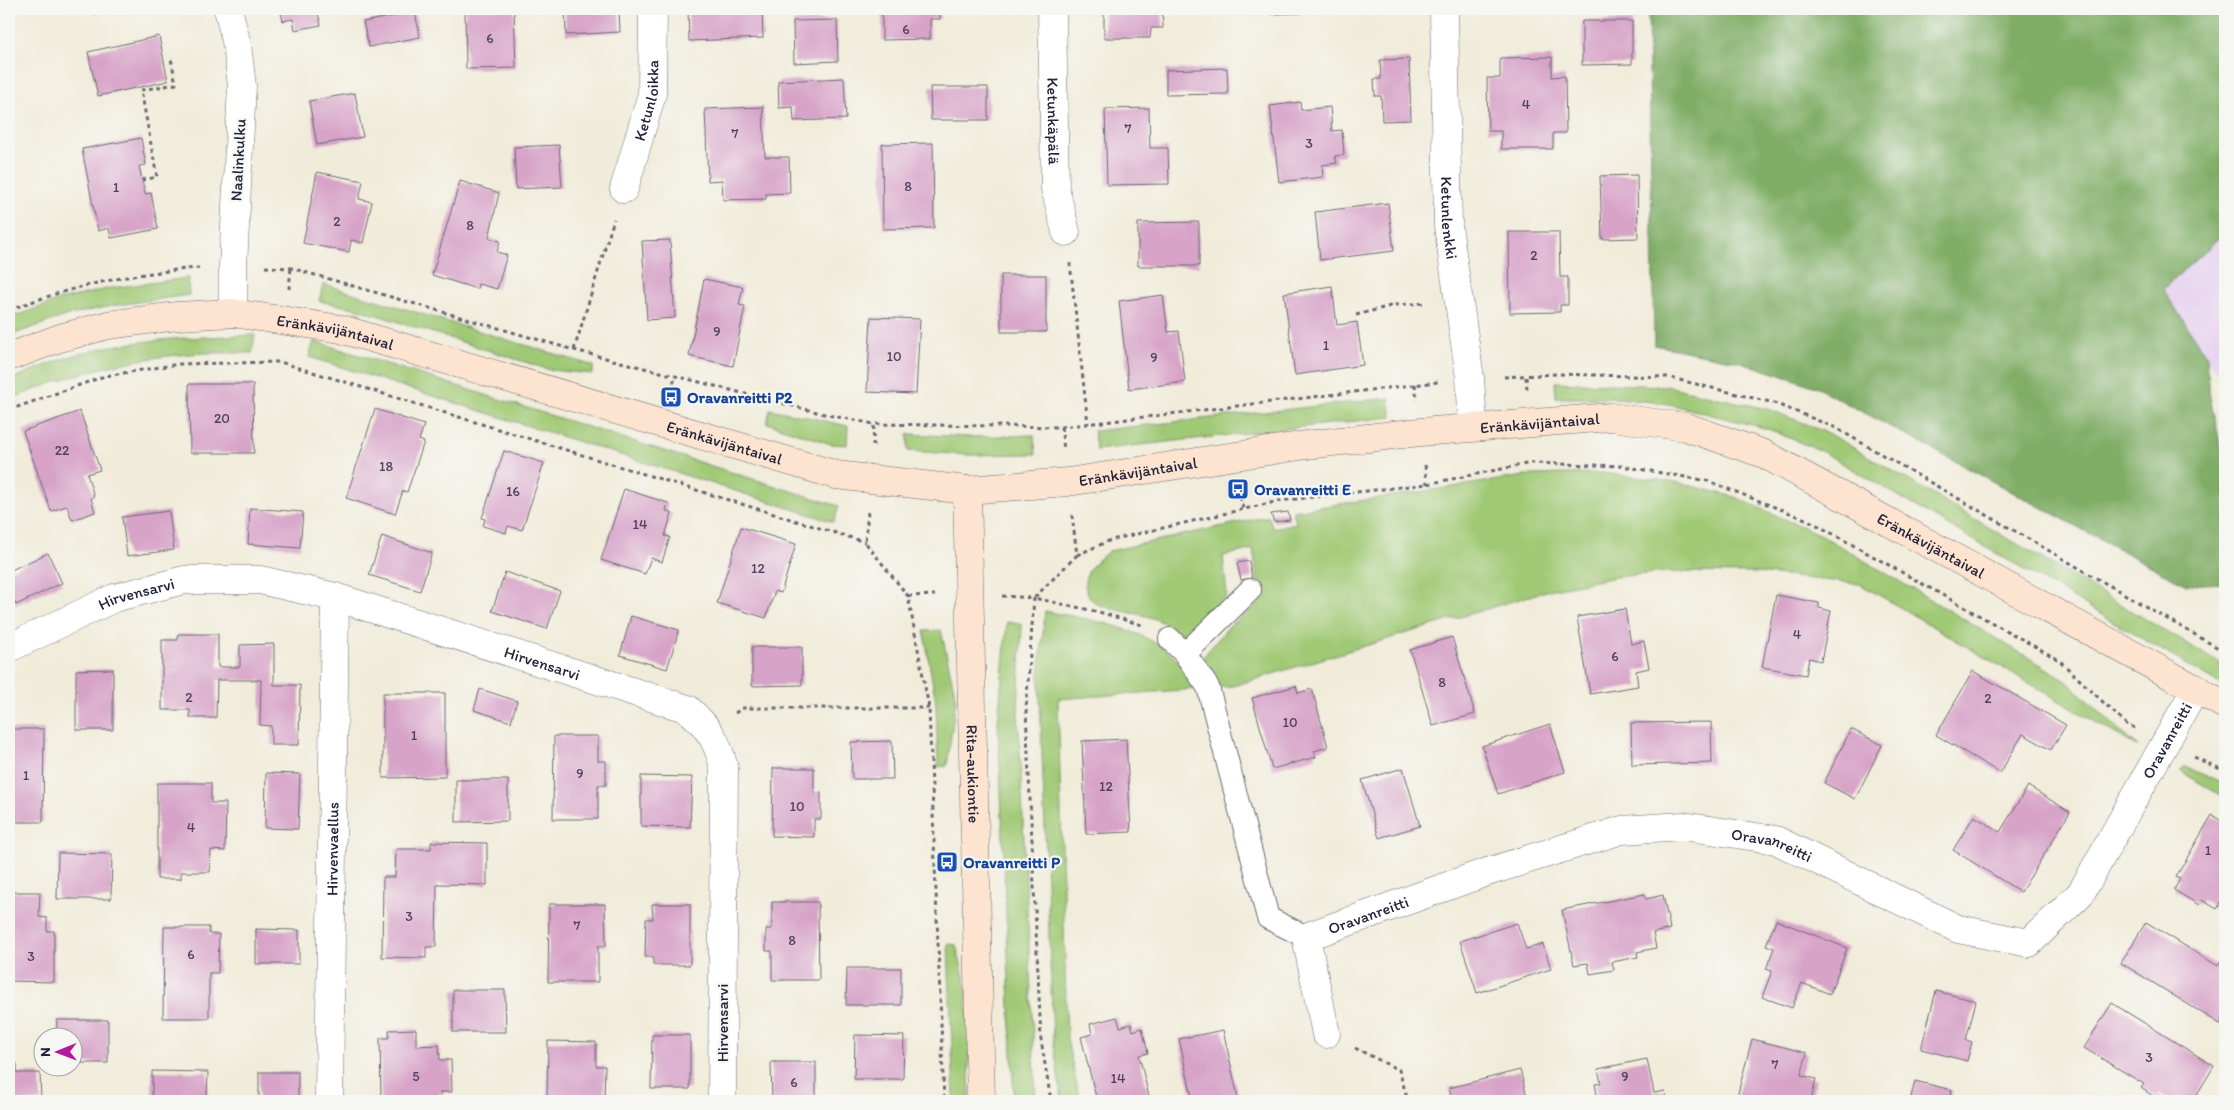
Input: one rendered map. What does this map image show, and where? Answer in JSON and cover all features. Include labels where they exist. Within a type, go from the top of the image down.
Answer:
[{"type":"street","name":"Naalinkulku","points":[[228,9],[237,45],[242,86],[233,266],[233,313]]},
{"type":"street","name":"Ketunloikka","points":[[624,188],[652,94],[653,9]]},
{"type":"street","name":"Ketunkäpälä","points":[[1052,9],[1055,188],[1066,232]]},
{"type":"street","name":"Ketunlenkki","points":[[1444,9],[1448,226],[1470,378],[1473,426]]},
{"type":"street","name":"Eränkävijäntaival","points":[[9,357],[60,338],[108,325],[176,316],[233,313],[341,329],[836,475],[968,490],[1068,482],[1306,445],[1473,426],[1612,417],[1686,427],[1764,454],[2225,705]]},
{"type":"street","name":"Rita-aukiontie","points":[[968,490],[981,1101]]},
{"type":"street","name":"Hirvensarvi","points":[[9,648],[114,598],[184,580],[260,580],[334,597],[688,709],[708,726],[718,746],[724,768],[722,1101]]},
{"type":"street","name":"Hirvenvaellus","points":[[329,1101],[334,597]]},
{"type":"street","name":"Oravanreitti","points":[[1326,1034],[1306,937],[1484,874],[1622,830],[1684,826],[1776,840],[1958,929],[2029,943],[2081,893],[2196,688]]},
{"type":"street","name":"Rita-aukiontie","points":[[979,1057],[990,1101]]},
{"type":"lane","points":[[1250,590],[1177,646],[1208,687],[1268,918],[1306,937]]},
{"type":"path","points":[[142,180],[157,177],[141,90],[176,84],[171,58]]},
{"type":"path","points":[[574,350],[624,188]]},
{"type":"path","points":[[1066,232],[1088,424]]},
{"type":"path","points":[[9,310],[58,291],[110,278],[233,266],[291,268],[574,350],[874,424],[1062,426],[1470,378],[1556,374],[1667,377],[1774,403],[1834,427],[2225,652]]},
{"type":"path","points":[[1356,315],[1395,305],[1459,302]]},
{"type":"path","points":[[9,410],[105,376],[179,364],[280,362],[865,542],[908,596],[929,708],[944,1101]]},
{"type":"path","points":[[671,397],[675,376]]},
{"type":"path","points":[[865,542],[874,424]]},
{"type":"path","points":[[1062,426],[1077,555]]},
{"type":"path","points":[[1051,1101],[1041,1040],[1026,710],[1034,598],[1077,555],[1111,540],[1279,501],[1427,484],[1531,463],[1622,466],[1708,481],[1808,520],[2059,660],[2126,724],[2225,771]]},
{"type":"path","points":[[1238,489],[1243,509]]},
{"type":"path","points":[[908,596],[970,594],[1034,598],[1099,612],[1145,626],[1177,646]]},
{"type":"path","points":[[708,726],[744,708],[929,708]]},
{"type":"path","points":[[1326,1034],[1399,1070],[1408,1101]]},
{"type":"shaded area","points":[[2225,233],[2225,386],[2163,289]]},
{"type":"green space","points":[[1648,9],[2225,9],[2225,233],[2163,289],[2207,357],[2210,397],[2221,447],[2225,456],[2225,583],[2186,585],[1816,387],[1741,362],[1654,345]]},
{"type":"green space","points":[[188,278],[189,295],[111,306],[65,316],[9,336],[9,318],[60,300],[111,288]]},
{"type":"green space","points":[[323,284],[594,366],[592,374],[550,370],[355,308],[319,301]]},
{"type":"green space","points":[[255,335],[252,353],[197,353],[157,357],[114,365],[50,384],[9,400],[9,380],[82,353],[125,344],[162,340]]},
{"type":"green space","points":[[314,341],[839,506],[834,522],[309,357]]},
{"type":"green space","points":[[1555,382],[1667,386],[1771,410],[1830,434],[2225,666],[2225,687],[1823,452],[1768,429],[1669,404],[1616,398],[1556,398]]},
{"type":"green space","points":[[1389,398],[1392,417],[1096,450],[1094,431]]},
{"type":"green space","points":[[770,409],[848,426],[847,445],[831,444],[767,423]]},
{"type":"green space","points":[[908,434],[970,437],[1034,435],[1036,454],[969,455],[908,451]]},
{"type":"green space","points":[[1603,473],[1676,482],[1735,497],[1821,535],[2063,678],[2138,747],[1860,584],[1757,573],[1664,572],[1615,577],[1549,590],[1233,686],[1219,687],[1203,657],[1230,625],[1261,602],[1253,549],[1223,556],[1227,596],[1184,636],[1166,624],[1151,618],[1111,609],[1098,604],[1089,597],[1085,585],[1085,579],[1090,568],[1109,551],[1269,516],[1272,528],[1296,523],[1293,511],[1531,475]]},
{"type":"green space","points":[[1045,611],[1097,621],[1149,639],[1177,660],[1196,689],[1058,699],[1067,1039],[1080,1101],[1062,1101],[1053,1039],[1039,675]]},
{"type":"green space","points":[[1007,622],[1022,624],[1018,711],[1036,1101],[1014,1101],[998,721]]},
{"type":"green space","points":[[941,630],[956,698],[947,766],[938,767],[936,704],[924,631]]},
{"type":"green space","points":[[2184,767],[2225,783],[2225,798],[2180,771]]},
{"type":"green space","points":[[948,944],[956,945],[967,988],[970,1101],[954,1101]]},
{"type":"building","points":[[93,9],[116,9],[116,10],[94,14]]},
{"type":"building","points":[[280,9],[327,9],[327,11],[318,13],[321,25],[295,30],[293,19],[283,21]]},
{"type":"building","points":[[465,9],[514,9],[516,68],[466,69]]},
{"type":"building","points":[[565,9],[619,9],[620,32],[566,35]]},
{"type":"building","points":[[688,9],[762,10],[763,38],[689,41]]},
{"type":"building","points":[[882,9],[940,9],[940,19],[930,19],[930,39],[882,40]]},
{"type":"building","points":[[1104,9],[1162,9],[1163,28],[1151,28],[1150,38],[1104,38]]},
{"type":"building","points":[[1270,9],[1302,9],[1302,13],[1270,14]]},
{"type":"building","points":[[415,12],[420,37],[369,47],[363,22]]},
{"type":"building","points":[[837,20],[838,61],[794,63],[793,21]]},
{"type":"building","points":[[1582,21],[1632,21],[1632,64],[1582,65]]},
{"type":"building","points":[[159,36],[168,81],[98,96],[88,52]]},
{"type":"building","points":[[1552,57],[1552,77],[1565,76],[1566,133],[1553,133],[1553,149],[1501,149],[1501,131],[1488,131],[1487,78],[1500,78],[1500,58]]},
{"type":"building","points":[[1409,59],[1411,120],[1382,121],[1381,96],[1375,96],[1374,79],[1381,79],[1380,60]]},
{"type":"building","points":[[1227,68],[1228,94],[1166,95],[1166,70]]},
{"type":"building","points":[[844,78],[846,119],[794,121],[793,107],[779,108],[778,81]]},
{"type":"building","points":[[930,87],[988,87],[988,120],[931,120]]},
{"type":"building","points":[[355,93],[363,137],[317,145],[309,101]]},
{"type":"building","points":[[1300,102],[1301,110],[1330,107],[1332,131],[1342,130],[1344,155],[1335,156],[1337,163],[1322,165],[1323,177],[1279,182],[1270,106]]},
{"type":"building","points":[[763,107],[765,157],[789,157],[790,193],[766,194],[766,199],[723,200],[722,180],[708,181],[705,109]]},
{"type":"building","points":[[1149,108],[1150,148],[1168,148],[1169,184],[1107,185],[1105,109]]},
{"type":"building","points":[[141,138],[146,165],[139,166],[145,194],[151,193],[158,229],[111,238],[109,228],[98,231],[82,149]]},
{"type":"building","points":[[933,143],[934,228],[883,229],[882,144]]},
{"type":"building","points":[[559,145],[562,187],[516,189],[514,147]]},
{"type":"building","points":[[317,172],[363,181],[359,199],[372,202],[363,243],[351,240],[349,252],[303,243]]},
{"type":"building","points":[[1637,175],[1638,238],[1602,239],[1600,176]]},
{"type":"building","points":[[460,181],[499,193],[489,238],[500,241],[497,252],[507,255],[497,289],[478,284],[477,289],[432,275]]},
{"type":"building","points":[[1388,203],[1394,251],[1320,260],[1315,212]]},
{"type":"building","points":[[1199,222],[1199,266],[1138,266],[1138,223]]},
{"type":"building","points":[[1509,232],[1559,232],[1560,277],[1568,277],[1568,305],[1560,305],[1560,312],[1510,313]]},
{"type":"building","points":[[670,240],[675,318],[647,320],[642,241]]},
{"type":"building","points":[[1001,275],[1046,275],[1046,332],[1001,332]]},
{"type":"building","points":[[704,279],[743,287],[739,305],[745,306],[733,366],[689,356]]},
{"type":"building","points":[[1332,286],[1337,325],[1357,322],[1363,365],[1295,375],[1284,293]]},
{"type":"building","points":[[1163,295],[1168,332],[1179,331],[1185,382],[1129,389],[1119,301]]},
{"type":"building","points":[[871,317],[920,319],[916,394],[867,392]]},
{"type":"building","points":[[189,384],[253,384],[254,453],[190,453]]},
{"type":"building","points":[[375,409],[424,425],[419,440],[424,442],[407,492],[403,491],[395,514],[346,498]]},
{"type":"building","points":[[80,411],[100,470],[87,474],[94,496],[91,498],[95,512],[72,520],[67,506],[51,511],[23,431]]},
{"type":"building","points":[[504,451],[544,463],[522,530],[508,526],[506,533],[483,526],[485,519],[482,518]]},
{"type":"building","points":[[624,489],[668,503],[666,511],[672,513],[665,536],[670,537],[662,562],[651,558],[645,574],[601,560]]},
{"type":"building","points":[[250,508],[303,512],[300,548],[248,544]]},
{"type":"building","points":[[169,511],[174,550],[127,556],[122,517]]},
{"type":"building","points":[[1288,512],[1290,520],[1274,522],[1271,514]]},
{"type":"building","points":[[741,527],[796,544],[781,593],[775,591],[766,618],[717,603]]},
{"type":"building","points":[[382,536],[432,553],[420,591],[369,575]]},
{"type":"building","points":[[48,553],[62,583],[16,605],[9,590],[9,571]]},
{"type":"building","points":[[1249,561],[1252,578],[1241,580],[1237,563]]},
{"type":"building","points":[[505,572],[560,591],[547,629],[492,611]]},
{"type":"building","points":[[1776,595],[1819,603],[1819,608],[1831,611],[1821,661],[1809,658],[1806,675],[1762,667]]},
{"type":"building","points":[[1625,609],[1631,644],[1644,641],[1649,668],[1636,671],[1638,686],[1590,694],[1577,617]]},
{"type":"building","points":[[631,616],[679,630],[667,669],[620,655]]},
{"type":"building","points":[[178,634],[218,634],[218,667],[240,667],[240,645],[274,644],[274,685],[300,685],[299,745],[271,745],[271,726],[260,725],[261,680],[217,680],[216,718],[190,718],[190,710],[162,710],[162,640],[178,640]]},
{"type":"building","points":[[1452,637],[1475,714],[1433,726],[1410,650]]},
{"type":"building","points":[[752,647],[802,647],[802,685],[752,686]]},
{"type":"building","points":[[113,669],[113,730],[76,730],[76,670]]},
{"type":"building","points":[[1973,671],[2066,725],[2051,750],[2023,734],[2000,773],[1936,735]]},
{"type":"building","points":[[1296,686],[1298,693],[1312,689],[1328,747],[1314,751],[1316,757],[1272,769],[1252,698]]},
{"type":"building","points":[[480,689],[517,701],[511,722],[474,710]]},
{"type":"building","points":[[383,693],[445,693],[445,777],[383,778]]},
{"type":"building","points":[[1711,722],[1712,763],[1632,765],[1631,723]]},
{"type":"building","points":[[1550,724],[1565,772],[1498,794],[1482,746]]},
{"type":"building","points":[[9,729],[44,729],[43,822],[9,822]]},
{"type":"building","points":[[1851,729],[1882,745],[1855,799],[1824,783]]},
{"type":"building","points":[[554,736],[598,736],[598,761],[606,761],[606,785],[598,785],[598,819],[553,819]]},
{"type":"building","points":[[1126,739],[1131,832],[1086,834],[1082,741]]},
{"type":"building","points":[[892,741],[893,779],[852,779],[851,742]]},
{"type":"building","points":[[773,768],[814,768],[814,792],[821,793],[821,819],[814,819],[814,837],[772,836]]},
{"type":"building","points":[[1403,768],[1420,826],[1379,838],[1362,780]]},
{"type":"building","points":[[266,773],[300,774],[298,829],[265,828]]},
{"type":"building","points":[[641,776],[692,777],[690,827],[641,826]]},
{"type":"building","points":[[456,780],[508,780],[508,821],[456,822]]},
{"type":"building","points":[[157,783],[211,783],[211,803],[226,803],[225,851],[211,850],[210,872],[181,872],[181,879],[157,879]]},
{"type":"building","points":[[2028,786],[2070,812],[2021,892],[1953,850],[1974,816],[2000,832]]},
{"type":"building","points":[[2212,815],[2225,823],[2225,904],[2221,902],[2217,909],[2202,900],[2199,905],[2174,890],[2180,879],[2176,877]]},
{"type":"building","points":[[431,842],[487,843],[487,885],[437,884],[436,947],[426,947],[426,958],[382,957],[383,877],[395,877],[396,849],[431,849]]},
{"type":"building","points":[[58,853],[112,854],[111,899],[57,899]]},
{"type":"building","points":[[9,892],[40,892],[39,917],[47,918],[47,931],[54,931],[54,982],[9,981]]},
{"type":"building","points":[[1645,894],[1646,899],[1663,895],[1670,929],[1653,933],[1656,948],[1637,952],[1638,957],[1612,962],[1614,970],[1590,974],[1588,963],[1574,965],[1562,910]]},
{"type":"building","points":[[772,902],[818,902],[819,980],[772,980],[772,951],[766,951],[766,929],[772,929]]},
{"type":"building","points":[[549,904],[605,904],[606,946],[598,946],[598,982],[548,982]]},
{"type":"building","points":[[652,904],[690,904],[690,965],[653,965],[653,957],[645,957],[646,919],[653,919]]},
{"type":"building","points":[[1776,920],[1847,948],[1830,994],[1802,983],[1792,1008],[1762,997],[1772,971],[1766,969],[1774,948],[1766,945]]},
{"type":"building","points":[[2146,922],[2218,966],[2225,954],[2225,1016],[2220,1024],[2121,963]]},
{"type":"building","points":[[1517,923],[1526,949],[1543,944],[1551,969],[1477,993],[1460,941]]},
{"type":"building","points":[[164,927],[209,927],[209,934],[219,934],[218,973],[209,973],[209,1018],[163,1018]]},
{"type":"building","points":[[256,929],[299,930],[299,964],[256,964]]},
{"type":"building","points":[[847,968],[901,968],[901,1005],[846,1005]]},
{"type":"building","points":[[453,990],[505,990],[506,1032],[453,1032]]},
{"type":"building","points":[[1936,991],[1976,1001],[1966,1040],[1972,1042],[1967,1061],[1921,1049]]},
{"type":"building","points":[[2112,1003],[2214,1066],[2193,1101],[2171,1101],[2159,1094],[2156,1098],[2141,1088],[2144,1084],[2084,1048]]},
{"type":"building","points":[[1117,1017],[1120,1027],[1131,1024],[1133,1031],[1142,1028],[1148,1053],[1139,1055],[1150,1101],[1097,1101],[1081,1037],[1092,1034],[1090,1024]]},
{"type":"building","points":[[57,1020],[108,1020],[108,1063],[82,1063],[82,1028],[57,1028]]},
{"type":"building","points":[[416,1029],[416,1046],[439,1045],[440,1060],[451,1060],[452,1092],[440,1092],[440,1101],[381,1101],[380,1038],[389,1038],[389,1030]]},
{"type":"building","points":[[1223,1030],[1239,1101],[1193,1101],[1179,1039]]},
{"type":"building","points":[[652,1035],[690,1035],[690,1089],[651,1089]]},
{"type":"building","points":[[855,1035],[904,1036],[903,1079],[854,1079]]},
{"type":"building","points":[[1752,1039],[1807,1053],[1801,1075],[1816,1079],[1811,1101],[1736,1101]]},
{"type":"building","points":[[548,1041],[596,1042],[596,1066],[605,1066],[604,1101],[547,1101]]},
{"type":"building","points":[[1647,1059],[1654,1093],[1665,1091],[1667,1101],[1598,1101],[1595,1084],[1601,1083],[1598,1069]]},
{"type":"building","points":[[771,1062],[816,1062],[816,1101],[772,1101]]},
{"type":"building","points":[[9,1064],[17,1064],[17,1073],[32,1073],[32,1078],[40,1078],[41,1101],[9,1101]]},
{"type":"building","points":[[1520,1070],[1528,1101],[1452,1101],[1449,1088]]},
{"type":"building","points":[[152,1071],[208,1072],[207,1097],[215,1097],[215,1101],[152,1101]]},
{"type":"building","points":[[259,1072],[298,1072],[298,1101],[259,1101]]},
{"type":"building","points":[[1915,1081],[1952,1090],[1949,1101],[1910,1101]]},
{"type":"place","name":"Oravanreitti P2","points":[[671,397]]},
{"type":"place","name":"Oravanreitti E","points":[[1238,489]]},
{"type":"place","name":"Oravanreitti P","points":[[947,862]]}]
